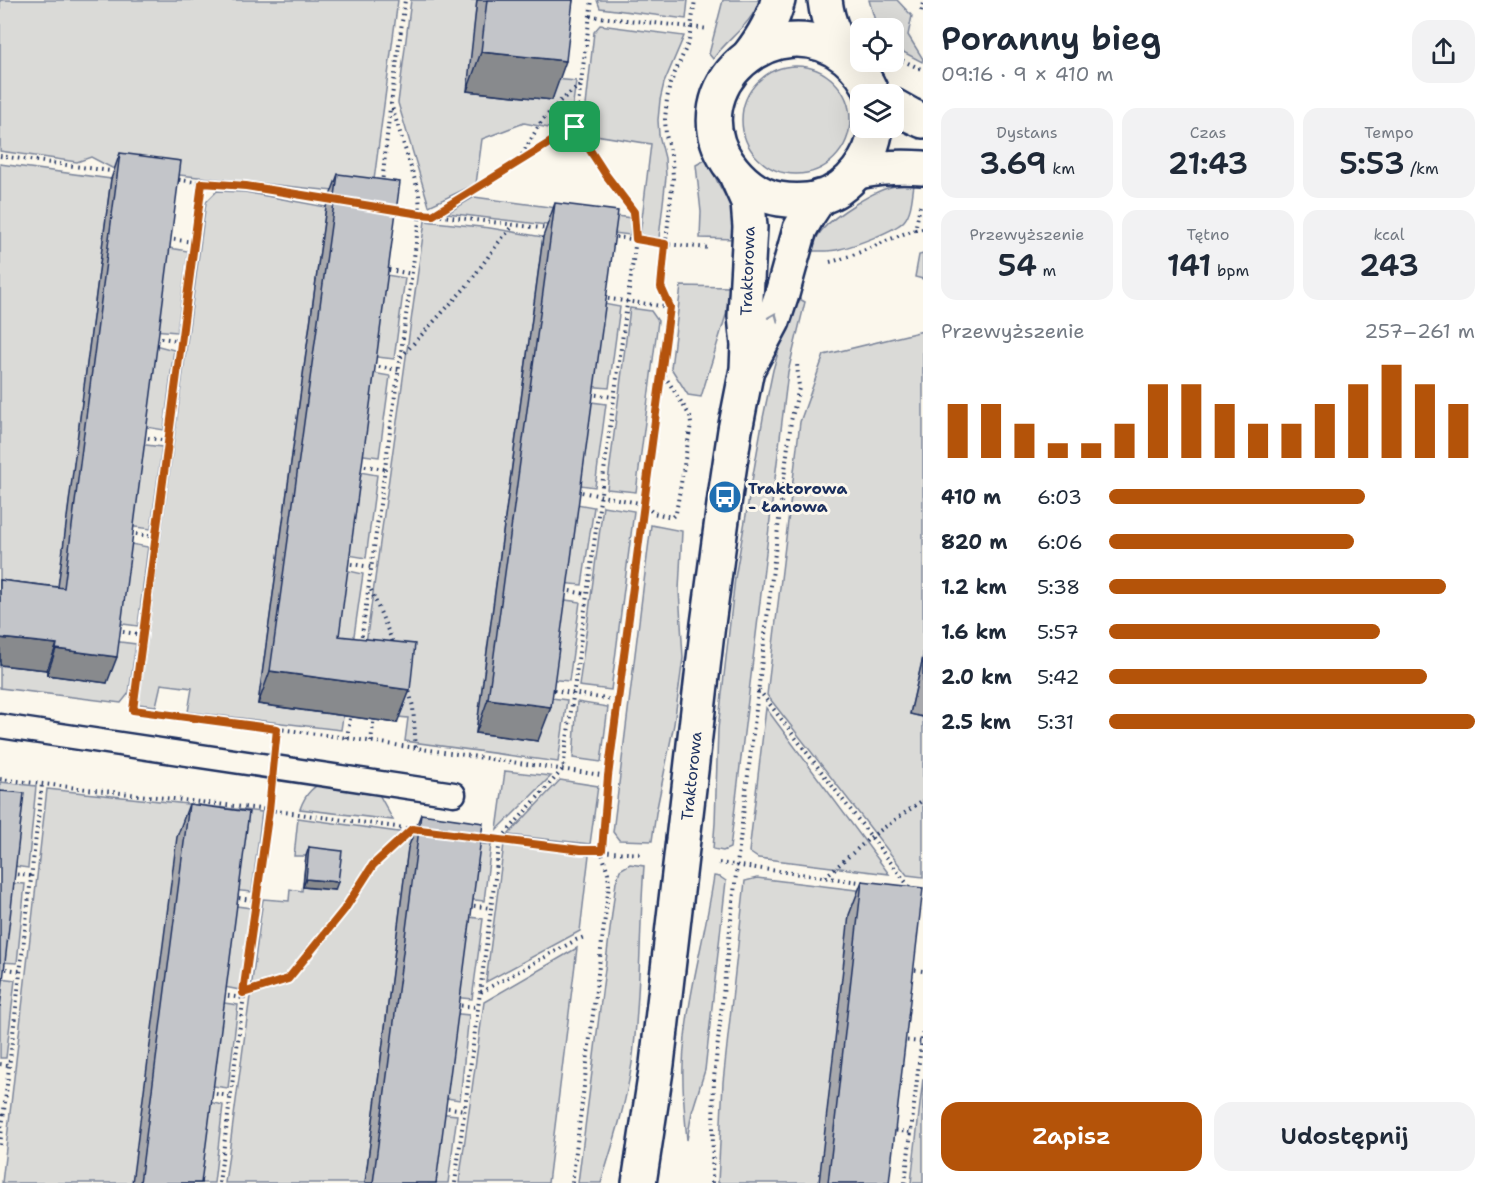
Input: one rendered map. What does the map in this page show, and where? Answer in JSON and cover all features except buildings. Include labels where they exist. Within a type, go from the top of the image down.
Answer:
[{"type":"main road","points":[[750,54],[765,34],[778,0]]},
{"type":"main road","points":[[825,0],[838,43],[868,84]]},
{"type":"main road","points":[[750,54],[771,43],[794,40],[817,43],[838,52],[868,84]]},
{"type":"main road","name":"Traktorowa","points":[[639,1183],[657,1064],[724,497],[747,369],[748,345],[745,316],[750,227],[748,202],[736,175],[723,155],[716,134],[715,111],[721,88],[733,69],[750,54]]},
{"type":"main road","points":[[904,112],[923,120]]},
{"type":"main road","points":[[736,175],[753,189],[775,198],[797,201],[820,197],[841,187],[858,172],[870,152],[874,138]]},
{"type":"main road","points":[[858,172],[879,167],[901,166],[922,184]]},
{"type":"main road","name":"Traktorowa","points":[[747,369],[772,321],[800,229],[820,197]]},
{"type":"lane","points":[[0,726],[454,794]]},
{"type":"path","points":[[381,191],[405,0]]},
{"type":"path","points":[[455,1183],[500,840],[563,769],[636,239],[634,212],[606,175],[575,127],[592,0]]},
{"type":"path","points":[[572,1183],[609,885],[602,850],[608,776],[670,307],[661,287],[673,178],[672,159],[666,135],[667,99],[670,84],[689,41],[695,0]]},
{"type":"path","points":[[921,11],[923,3]]},
{"type":"path","points":[[590,16],[709,29]]},
{"type":"path","points":[[904,62],[923,70]]},
{"type":"path","points":[[518,162],[541,122],[559,102],[580,85]]},
{"type":"path","points":[[360,644],[420,214],[419,193],[391,104]]},
{"type":"path","points":[[433,215],[575,127]]},
{"type":"path","points":[[0,156],[119,172]]},
{"type":"path","points":[[166,178],[246,186],[339,201]]},
{"type":"path","points":[[144,711],[133,710],[202,183]]},
{"type":"path","points":[[915,230],[922,184]]},
{"type":"path","points":[[386,208],[558,230]]},
{"type":"path","points":[[400,357],[466,287],[513,225]]},
{"type":"path","points":[[823,263],[842,259],[902,234],[923,229]]},
{"type":"path","points":[[602,235],[665,244],[716,248]]},
{"type":"path","points":[[165,238],[194,242]]},
{"type":"path","points":[[381,269],[412,274]]},
{"type":"path","points":[[598,297],[670,307]]},
{"type":"path","points":[[152,336],[181,341]]},
{"type":"path","points":[[368,366],[399,370]]},
{"type":"path","points":[[572,491],[644,504],[653,513],[672,517],[676,513],[692,424],[686,408],[662,370]]},
{"type":"path","points":[[712,1183],[714,1078],[737,866],[791,421],[799,388]]},
{"type":"path","points":[[586,393],[614,397]]},
{"type":"path","points":[[139,437],[168,441]]},
{"type":"path","points":[[354,464],[385,469]]},
{"type":"path","points":[[126,533],[156,537]]},
{"type":"path","points":[[341,562],[371,567]]},
{"type":"path","points":[[559,589],[586,594]]},
{"type":"path","points":[[371,590],[396,650]]},
{"type":"path","points":[[114,631],[143,635]]},
{"type":"path","points":[[406,679],[413,707],[416,749]]},
{"type":"path","points":[[546,688],[618,701]]},
{"type":"path","points":[[759,689],[911,889]]},
{"type":"path","points":[[347,738],[351,710]]},
{"type":"path","points":[[155,713],[608,776]]},
{"type":"path","points":[[371,742],[374,713]]},
{"type":"path","points":[[219,1183],[269,810],[277,729]]},
{"type":"path","points":[[0,779],[423,830]]},
{"type":"path","points":[[0,1145],[42,784]]},
{"type":"path","points":[[824,877],[871,837],[923,800]]},
{"type":"path","points":[[218,995],[243,996],[288,979],[344,910],[373,865],[412,829]]},
{"type":"path","points":[[467,836],[581,850],[651,854]]},
{"type":"path","points":[[712,862],[867,883]]},
{"type":"path","points":[[6,874],[31,876]]},
{"type":"path","points":[[900,888],[917,890]]},
{"type":"path","points":[[231,897],[256,901]]},
{"type":"path","points":[[464,905],[491,908]]},
{"type":"path","points":[[480,992],[587,936]]},
{"type":"path","points":[[0,968],[20,970]]},
{"type":"path","points":[[905,969],[923,971]]},
{"type":"path","points":[[451,1004],[478,1007]]},
{"type":"path","points":[[905,1183],[923,1028]]},
{"type":"path","points":[[897,1040],[921,1042]]},
{"type":"path","points":[[0,1064],[9,1065]]},
{"type":"path","points":[[205,1092],[230,1096]]},
{"type":"path","points":[[438,1106],[465,1110]]},
{"type":"path","points":[[887,1130],[911,1132]]},
{"type":"shaded area","points":[[0,0],[398,0],[372,195],[112,168],[91,157],[77,162],[0,151]]},
{"type":"shaded area","points":[[411,0],[477,0],[468,91],[554,79],[576,81],[569,132],[524,123],[482,139],[476,184],[429,206],[398,103]]},
{"type":"shaded area","points":[[597,0],[688,0],[686,19],[600,8]]},
{"type":"shaded area","points":[[723,0],[760,0],[751,17],[713,59],[709,54]]},
{"type":"shaded area","points":[[869,0],[897,0],[912,16],[908,35],[923,59],[922,62],[904,52],[904,18],[874,18]]},
{"type":"shaded area","points":[[600,25],[684,36],[664,83],[660,100],[659,135],[665,158],[666,177],[659,238],[640,235],[651,144],[583,133],[594,32]]},
{"type":"shaded area","points":[[786,67],[806,67],[826,75],[841,90],[849,110],[849,130],[841,150],[826,165],[806,173],[786,173],[766,165],[751,150],[743,130],[743,110],[751,90],[766,75]]},
{"type":"shaded area","points":[[707,159],[731,206],[736,220],[736,239],[700,238],[701,212],[696,165]]},
{"type":"shaded area","points":[[0,164],[111,179],[47,674],[112,641],[136,644],[129,693],[121,703],[0,688]]},
{"type":"shaded area","points":[[914,185],[909,213],[899,225],[874,238],[833,251],[812,251],[822,230],[836,217],[856,204],[887,188]]},
{"type":"shaded area","points":[[217,191],[245,192],[326,207],[258,704],[321,713],[350,671],[341,730],[188,712],[192,688],[161,684],[156,706],[138,704],[206,202]]},
{"type":"shaded area","points":[[474,197],[631,218],[630,235],[447,213]]},
{"type":"shaded area","points":[[425,221],[543,237],[476,732],[538,741],[544,697],[567,700],[558,762],[405,741],[408,718],[398,717],[360,686]]},
{"type":"shaded area","points":[[163,247],[188,251],[177,332],[153,330]]},
{"type":"shaded area","points":[[923,254],[923,279],[915,277],[919,255]]},
{"type":"shaded area","points":[[380,274],[405,278],[394,359],[369,356]]},
{"type":"shaded area","points":[[681,286],[730,287],[726,315],[701,397],[688,395],[671,368]]},
{"type":"shaded area","points":[[794,296],[805,302],[788,372],[730,848],[723,851],[713,849],[718,729],[735,578],[773,370]]},
{"type":"shaded area","points":[[598,303],[620,307],[609,388],[586,386]]},
{"type":"shaded area","points":[[630,308],[651,311],[658,321],[636,492],[607,489]]},
{"type":"shaded area","points":[[923,331],[923,657],[910,714],[923,717],[923,877],[907,875],[767,695],[800,422],[824,355]]},
{"type":"shaded area","points":[[151,344],[174,350],[164,430],[140,426]]},
{"type":"shaded area","points":[[367,372],[390,376],[379,457],[356,454]]},
{"type":"shaded area","points":[[584,401],[606,404],[595,487],[573,484]]},
{"type":"shaded area","points":[[138,444],[162,447],[151,529],[127,526]]},
{"type":"shaded area","points":[[354,471],[377,475],[366,558],[342,554]]},
{"type":"shaded area","points":[[571,503],[594,507],[582,585],[560,583]]},
{"type":"shaded area","points":[[603,506],[634,511],[611,690],[579,686]]},
{"type":"shaded area","points":[[651,525],[682,531],[679,590],[683,658],[674,724],[652,841],[619,840],[613,832]]},
{"type":"shaded area","points":[[125,543],[148,547],[138,626],[115,623]]},
{"type":"shaded area","points":[[340,569],[363,574],[351,656],[329,651]]},
{"type":"shaded area","points":[[558,599],[580,602],[569,681],[547,679]]},
{"type":"shaded area","points":[[577,702],[608,707],[601,762],[573,758]]},
{"type":"shaded area","points":[[766,708],[889,874],[758,858],[749,852]]},
{"type":"shaded area","points":[[505,771],[551,776],[497,830]]},
{"type":"shaded area","points":[[329,778],[375,787],[393,820],[300,809],[311,790]]},
{"type":"shaded area","points":[[560,780],[598,786],[590,844],[508,835]]},
{"type":"shaded area","points":[[0,782],[36,786],[28,868],[7,865],[0,826]]},
{"type":"shaded area","points":[[47,789],[262,812],[252,892],[231,890],[132,1183],[2,1183]]},
{"type":"shaded area","points":[[298,818],[491,845],[484,901],[465,899],[408,849],[365,1183],[225,1183],[263,899],[289,901],[290,889],[302,891],[306,856],[294,856]]},
{"type":"shaded area","points":[[504,844],[589,855],[580,931],[486,982]]},
{"type":"shaded area","points":[[630,864],[644,866],[637,1014],[632,1063],[623,1109],[601,1183],[578,1183],[616,882],[620,870]]},
{"type":"shaded area","points":[[714,876],[726,881],[705,1070],[692,1112],[687,1140],[683,1066],[687,1018]]},
{"type":"shaded area","points":[[757,878],[914,897],[819,1183],[718,1183],[723,1082],[745,881]]},
{"type":"shaded area","points":[[5,883],[25,884],[17,963],[0,962]]},
{"type":"shaded area","points":[[229,905],[251,908],[240,990],[219,986]]},
{"type":"shaded area","points":[[463,916],[483,919],[472,999],[452,997]]},
{"type":"shaded area","points":[[577,948],[548,1183],[459,1183],[484,1002]]},
{"type":"shaded area","points":[[0,978],[15,980],[6,1058],[0,1058]]},
{"type":"shaded area","points":[[217,1002],[238,1005],[228,1088],[206,1085]]},
{"type":"shaded area","points":[[450,1013],[469,1015],[460,1100],[439,1097]]},
{"type":"shaded area","points":[[923,1078],[923,1183],[911,1183]]},
{"type":"shaded area","points":[[204,1101],[223,1105],[214,1183],[193,1183]]},
{"type":"shaded area","points":[[437,1113],[457,1115],[448,1183],[428,1183]]},
{"type":"place","name":"Traktorowa - Łanowa","points":[[725,497]]},
{"type":"route","points":[[575,127],[606,175],[634,212],[636,239],[665,244],[661,287],[670,307],[608,776],[602,850],[581,850],[412,829],[373,865],[344,910],[288,979],[243,993],[269,810],[277,729],[133,710],[202,183],[246,186],[433,215],[575,127]]}]
